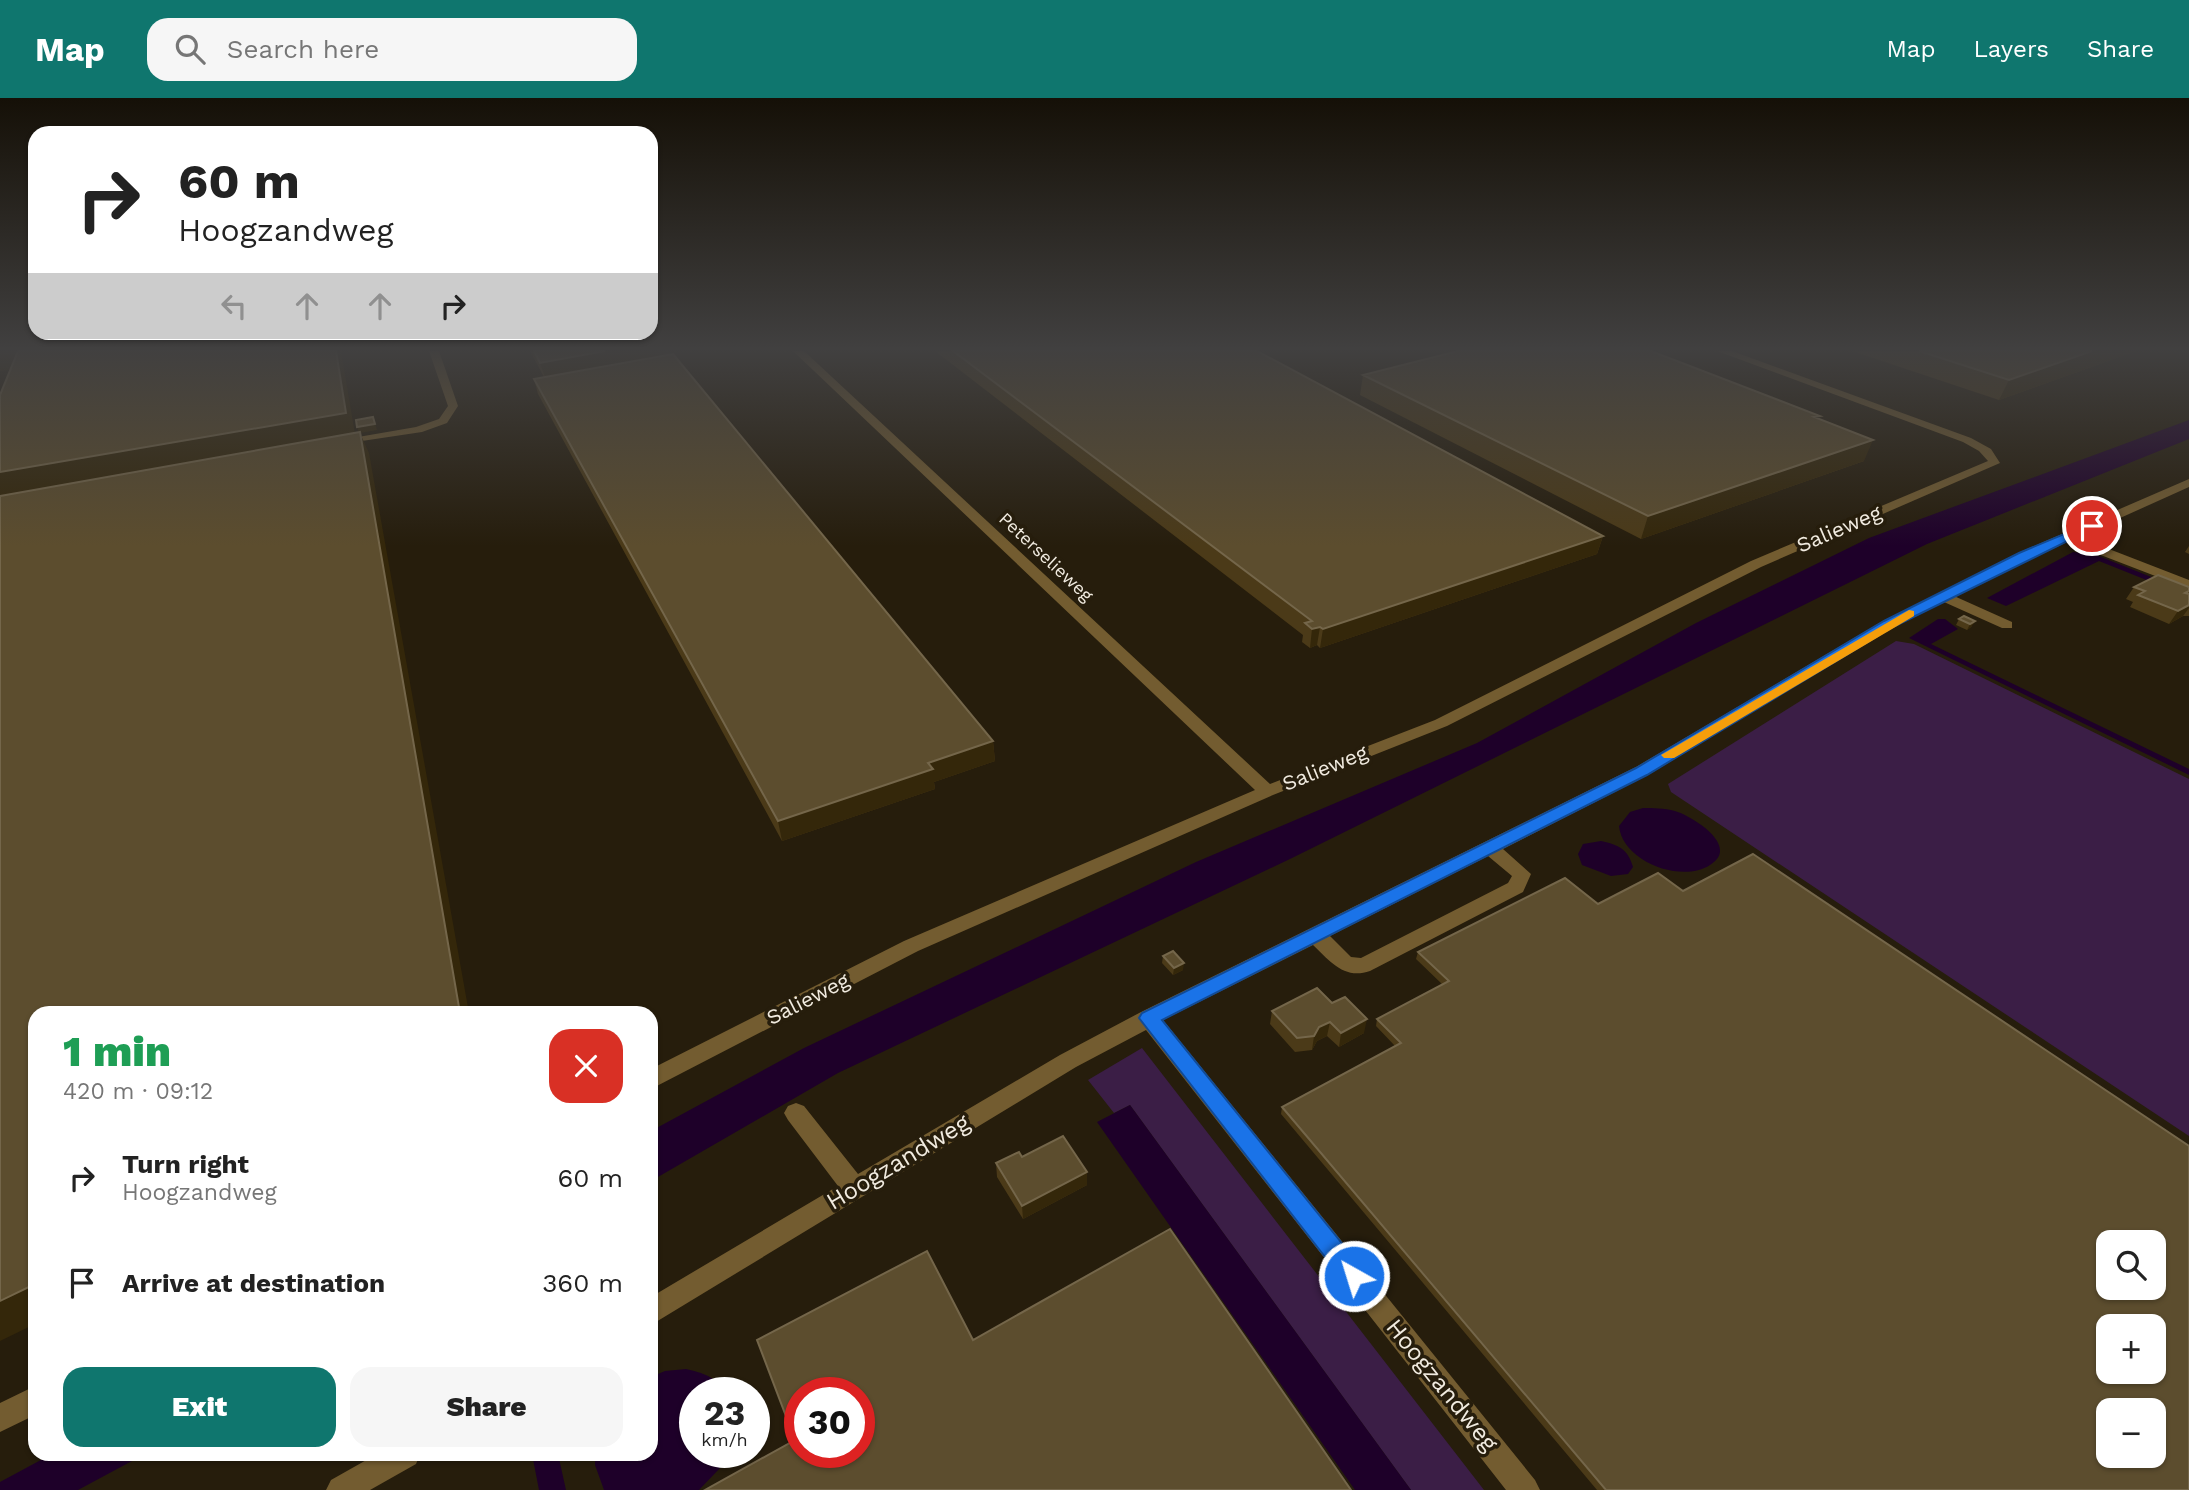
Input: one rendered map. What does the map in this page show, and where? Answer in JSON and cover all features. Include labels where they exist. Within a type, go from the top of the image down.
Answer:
[{"type":"street","points":[[330,444],[418,430],[443,421],[446,416]]},
{"type":"street","name":"Peterselieweg","points":[[867,416],[1267,791]]},
{"type":"street","name":"Salieweg","points":[[658,1076],[911,946],[1267,791],[1441,723],[1756,564],[1994,463],[1992,456],[1967,440],[1901,416]]},
{"type":"street","name":"Hoogzandweg","points":[[658,1308],[1068,1061],[1642,771],[1888,624],[2067,537],[2189,483]]},
{"type":"street","points":[[2067,537],[2189,585]]},
{"type":"street","points":[[1943,596],[2007,625]]},
{"type":"street","points":[[1316,935],[1345,964],[1363,966],[1516,887],[1522,874],[1491,849]]},
{"type":"street","name":"Hoogzandweg","points":[[1149,1018],[1525,1490]]},
{"type":"street","points":[[796,1113],[854,1188]]},
{"type":"street","points":[[0,1418],[28,1404]]},
{"type":"street","points":[[341,1490],[393,1461]]},
{"type":"shaded area","points":[[2189,420],[2189,439],[1927,544],[1290,859],[838,1073],[658,1177],[658,1127],[804,1048],[1196,862],[1477,743],[1696,623],[1869,538]]},
{"type":"shaded area","points":[[2073,552],[2096,555],[2189,592],[2189,597],[2099,561],[2006,606],[1987,598]]},
{"type":"shaded area","points":[[1938,619],[1945,619],[1958,629],[1931,644],[2189,769],[2189,775],[1909,638]]},
{"type":"shaded area","points":[[1896,641],[1914,644],[2189,779],[2189,1136],[1671,792],[1668,784]]},
{"type":"shaded area","points":[[1643,808],[1671,810],[1702,825],[1717,841],[1720,849],[1718,857],[1710,865],[1684,872],[1655,866],[1641,859],[1630,850],[1619,826],[1630,812]]},
{"type":"shaded area","points":[[1601,841],[1618,846],[1625,852],[1633,867],[1628,874],[1611,876],[1582,865],[1578,854],[1583,844]]},
{"type":"shaded area","points":[[1142,1048],[1484,1490],[1411,1490],[1130,1105],[1114,1113],[1088,1080]]},
{"type":"shaded area","points":[[1130,1105],[1411,1490],[1355,1490],[1097,1122]]},
{"type":"shaded area","points":[[686,1369],[710,1377],[679,1377],[679,1468],[720,1468],[699,1490],[604,1490],[595,1461],[658,1461],[658,1374]]},
{"type":"shaded area","points":[[39,1461],[132,1461],[78,1490],[0,1490],[0,1482]]},
{"type":"shaded area","points":[[533,1461],[560,1461],[566,1490],[539,1490]]},
{"type":"building","points":[[0,416],[329,416],[0,472]]},
{"type":"building","points":[[554,416],[724,416],[993,741],[928,763],[933,769],[778,821]]},
{"type":"building","points":[[1039,416],[1378,416],[1603,536],[1323,629],[1312,629],[1305,623],[1312,621]]},
{"type":"building","points":[[1446,416],[1820,416],[1814,417],[1873,440],[1648,516]]},
{"type":"building","points":[[373,417],[375,424],[357,427],[356,420]]},
{"type":"building","points":[[360,432],[459,1006],[28,1006],[28,1287],[0,1301],[0,496]]},
{"type":"building","points":[[2158,575],[2189,587],[2189,591],[2185,593],[2189,594],[2189,605],[2178,611],[2138,595],[2145,591],[2134,587]]},
{"type":"building","points":[[1964,616],[1975,621],[1970,624],[1959,619]]},
{"type":"building","points":[[1753,854],[2189,1146],[2189,1490],[1606,1490],[1282,1107],[1401,1043],[1377,1019],[1449,981],[1418,952],[1565,878],[1598,904],[1658,873],[1683,891]]},
{"type":"building","points":[[1173,951],[1184,963],[1174,968],[1163,956]]},
{"type":"building","points":[[1317,988],[1332,1003],[1345,997],[1367,1019],[1341,1033],[1330,1022],[1319,1027],[1314,1036],[1297,1038],[1272,1011]]},
{"type":"building","points":[[1063,1136],[1087,1172],[1022,1206],[996,1163],[1019,1152],[1022,1157]]},
{"type":"building","points":[[1170,1229],[1351,1490],[705,1490],[745,1468],[770,1468],[770,1454],[784,1446],[784,1468],[875,1468],[875,1377],[784,1377],[784,1411],[757,1340],[927,1251],[973,1340]]},
{"type":"slow traffic","points":[[1669,755],[1909,613]]},
{"type":"route","points":[[1354,1276],[1149,1018],[1497,846],[1642,771],[1888,624],[2023,556],[2092,526]]}]
